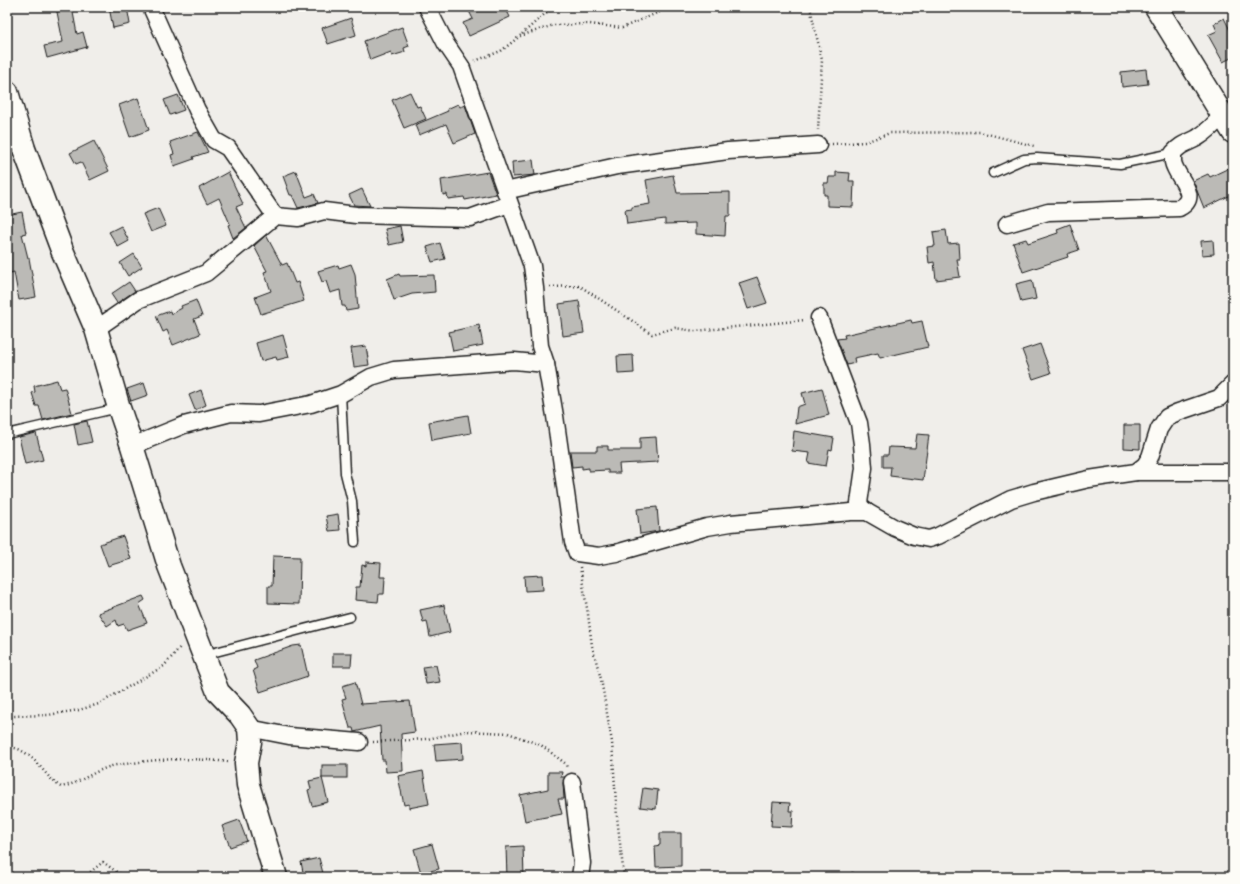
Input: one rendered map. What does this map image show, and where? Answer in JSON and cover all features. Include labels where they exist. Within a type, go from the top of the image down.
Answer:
[{"type":"street","points":[[151,7],[197,110],[214,140],[228,148],[275,216]]},
{"type":"street","points":[[427,7],[446,44],[461,66],[532,266],[540,346],[546,364],[573,542],[577,553],[599,556],[616,553],[707,527],[731,523],[850,512],[867,512]]},
{"type":"street","points":[[1007,224],[1048,212],[1179,208],[1187,204],[1189,198],[1187,190],[1173,163],[1173,152],[1180,146],[1211,128],[1228,123],[1156,7]]},
{"type":"street","points":[[7,92],[29,164],[62,250],[96,329],[119,408],[169,566],[192,627],[218,692],[240,715],[249,728],[250,742],[246,764],[248,785],[276,877]]},
{"type":"street","points":[[96,329],[138,300],[206,273],[275,216],[298,218],[324,211],[356,215],[470,218],[507,198],[625,165],[728,151],[818,145]]},
{"type":"street","points":[[819,318],[859,423],[864,468],[859,503],[867,512],[895,528],[914,536],[929,539],[938,536],[990,509],[1019,497],[1089,479],[1136,472],[1233,472]]},
{"type":"street","points":[[132,446],[184,425],[231,412],[259,414],[311,404],[341,394],[371,377],[394,370],[514,361],[546,364]]},
{"type":"street","points":[[1136,472],[1145,465],[1150,457],[1159,429],[1167,417],[1219,398],[1233,384]]},
{"type":"street","points":[[249,728],[289,736],[359,742]]},
{"type":"street","points":[[572,782],[582,863],[580,877]]},
{"type":"lane","points":[[993,173],[1024,159],[1037,158],[1120,164],[1173,152]]},
{"type":"lane","points":[[341,394],[345,473],[352,501],[355,542]]},
{"type":"lane","points":[[7,434],[119,408]]},
{"type":"lane","points":[[204,655],[350,617]]},
{"type":"path","points":[[461,66],[502,51],[547,12],[556,7]]},
{"type":"path","points":[[520,36],[554,25],[590,24],[622,28],[670,7]]},
{"type":"path","points":[[810,7],[822,60],[818,145],[865,142],[890,133],[980,132],[1036,146]]},
{"type":"path","points":[[535,288],[580,286],[652,334],[675,328],[695,330],[819,318]]},
{"type":"path","points":[[577,553],[592,646],[601,679],[610,728],[617,817],[624,877]]},
{"type":"path","points":[[7,719],[13,716],[48,716],[79,710],[99,704],[164,666],[180,648],[192,627]]},
{"type":"path","points":[[359,742],[427,739],[466,731],[508,733],[541,745],[566,764],[572,782]]},
{"type":"path","points":[[7,746],[22,751],[36,762],[54,783],[61,787],[73,785],[98,771],[112,766],[159,759],[200,758],[246,764]]},
{"type":"path","points":[[84,877],[103,862],[118,873],[130,877]]},
{"type":"path","points":[[852,877],[853,871]]},
{"type":"building","points":[[56,7],[72,7],[77,34],[83,32],[87,47],[47,58],[44,46],[63,42]]},
{"type":"building","points":[[109,7],[127,7],[130,24],[113,28]]},
{"type":"building","points":[[467,7],[505,7],[510,17],[469,36],[463,23],[473,19]]},
{"type":"building","points":[[351,18],[356,35],[328,44],[322,28]]},
{"type":"building","points":[[1224,18],[1233,36],[1233,57],[1223,62],[1208,35],[1217,31],[1214,24]]},
{"type":"building","points":[[402,27],[409,46],[404,48],[405,52],[392,56],[391,52],[370,60],[364,41]]},
{"type":"building","points":[[1146,69],[1148,84],[1122,87],[1121,72]]},
{"type":"building","points":[[410,92],[417,107],[420,106],[426,119],[404,128],[392,100]]},
{"type":"building","points":[[178,95],[184,110],[170,115],[164,100]]},
{"type":"building","points":[[138,98],[149,130],[130,137],[119,105]]},
{"type":"building","points":[[458,104],[460,107],[465,105],[475,134],[454,143],[446,124],[419,135],[415,125],[448,111],[447,109]]},
{"type":"building","points":[[198,132],[208,152],[174,166],[171,155],[174,154],[170,142]]},
{"type":"building","points":[[94,141],[109,171],[90,180],[81,162],[76,164],[70,153]]},
{"type":"building","points":[[533,160],[535,175],[513,177],[512,162]]},
{"type":"building","points":[[1229,168],[1233,176],[1233,194],[1204,208],[1193,181],[1208,174],[1210,177]]},
{"type":"building","points":[[296,171],[306,197],[314,194],[318,203],[298,208],[292,195],[290,195],[283,176]]},
{"type":"building","points":[[228,172],[243,204],[236,207],[246,228],[233,238],[228,225],[230,224],[219,198],[207,204],[199,188]]},
{"type":"building","points":[[488,172],[496,194],[465,200],[464,197],[448,199],[447,194],[443,195],[441,180]]},
{"type":"building","points":[[836,172],[850,173],[849,181],[854,181],[853,207],[827,206],[827,195],[824,195],[824,183],[828,183],[829,177],[836,177]]},
{"type":"building","points":[[673,175],[677,193],[730,192],[730,216],[726,216],[725,236],[696,234],[696,223],[665,224],[665,219],[627,224],[625,210],[632,209],[632,207],[650,204],[646,180]]},
{"type":"building","points":[[362,189],[370,206],[354,205],[349,195]]},
{"type":"building","points":[[158,208],[166,226],[151,232],[143,214]]},
{"type":"building","points":[[22,212],[26,233],[22,234],[29,258],[36,297],[19,300],[14,272],[7,274],[7,215]]},
{"type":"building","points":[[1070,224],[1079,250],[1067,254],[1068,257],[1023,272],[1013,243],[1026,239],[1028,243],[1058,233],[1057,229]]},
{"type":"building","points":[[121,226],[129,241],[118,247],[109,232]]},
{"type":"building","points":[[400,226],[403,242],[389,245],[385,229]]},
{"type":"building","points":[[946,230],[948,244],[959,243],[960,259],[957,259],[960,277],[936,280],[934,262],[929,263],[927,247],[935,246],[933,232]]},
{"type":"building","points":[[266,235],[282,265],[287,263],[295,283],[298,282],[304,301],[261,314],[255,297],[271,291],[264,272],[267,271],[254,246]]},
{"type":"building","points":[[1213,240],[1214,254],[1202,255],[1201,241]]},
{"type":"building","points":[[440,243],[445,259],[432,262],[427,247]]},
{"type":"building","points":[[134,254],[142,267],[128,276],[120,263]]},
{"type":"building","points":[[351,264],[355,274],[358,309],[346,311],[345,306],[342,306],[340,290],[330,293],[326,281],[322,282],[318,271],[338,265],[339,268]]},
{"type":"building","points":[[399,274],[400,276],[434,275],[435,292],[412,294],[394,300],[387,279]]},
{"type":"building","points":[[757,277],[767,303],[748,309],[739,283]]},
{"type":"building","points":[[1032,280],[1036,299],[1021,302],[1016,284]]},
{"type":"building","points":[[129,282],[135,291],[117,303],[111,294]]},
{"type":"building","points":[[196,300],[202,316],[194,319],[200,334],[173,345],[167,330],[163,332],[156,316],[170,311],[171,314],[182,308],[181,306]]},
{"type":"building","points":[[579,301],[584,333],[563,336],[559,304]]},
{"type":"building","points":[[911,320],[912,323],[922,321],[928,347],[880,358],[878,353],[854,358],[855,363],[847,365],[837,339],[845,338],[844,335]]},
{"type":"building","points":[[479,325],[483,345],[453,351],[449,332]]},
{"type":"building","points":[[283,335],[289,357],[277,360],[276,357],[261,361],[256,343]]},
{"type":"building","points":[[1040,344],[1051,373],[1033,379],[1022,350]]},
{"type":"building","points":[[366,346],[369,365],[354,367],[351,348]]},
{"type":"building","points":[[633,355],[634,373],[618,374],[617,356]]},
{"type":"building","points":[[57,380],[60,389],[65,388],[72,413],[43,420],[39,406],[36,406],[32,393],[35,392],[34,386]]},
{"type":"building","points":[[144,383],[148,395],[131,401],[127,389]]},
{"type":"building","points":[[822,388],[829,415],[795,424],[797,407],[805,404],[802,393]]},
{"type":"building","points":[[201,390],[206,405],[195,410],[189,395]]},
{"type":"building","points":[[468,415],[471,433],[432,440],[429,422]]},
{"type":"building","points":[[87,421],[92,442],[78,445],[74,424]]},
{"type":"building","points":[[1124,425],[1140,425],[1140,449],[1124,448]]},
{"type":"building","points":[[794,431],[834,438],[832,450],[829,449],[826,466],[808,463],[810,453],[792,451]]},
{"type":"building","points":[[36,433],[43,460],[25,464],[19,437]]},
{"type":"building","points":[[917,434],[929,435],[923,480],[890,476],[891,467],[883,467],[883,455],[888,455],[889,447],[915,448]]},
{"type":"building","points":[[656,437],[658,462],[619,464],[620,473],[608,473],[608,470],[589,471],[589,468],[582,469],[582,466],[572,467],[570,451],[597,451],[597,446],[608,446],[608,450],[640,450],[640,438]]},
{"type":"building","points":[[657,507],[659,531],[640,534],[637,509]]},
{"type":"building","points":[[338,514],[340,530],[329,531],[326,516]]},
{"type":"building","points":[[123,536],[131,559],[108,566],[100,544]]},
{"type":"building","points":[[273,556],[300,557],[299,604],[268,603],[268,586],[272,586]]},
{"type":"building","points":[[366,562],[381,563],[380,577],[385,577],[384,594],[379,594],[378,602],[355,600],[356,587],[360,587],[362,565],[366,566]]},
{"type":"building","points":[[542,575],[543,590],[525,591],[524,576]]},
{"type":"building","points":[[143,596],[145,600],[139,604],[147,623],[127,630],[124,624],[118,626],[116,620],[107,626],[98,613]]},
{"type":"building","points":[[444,605],[450,632],[430,637],[427,621],[423,622],[420,610]]},
{"type":"building","points":[[301,645],[308,676],[260,692],[253,670],[257,668],[254,660],[293,646]]},
{"type":"building","points":[[333,653],[352,653],[351,666],[333,666]]},
{"type":"building","points":[[436,665],[440,682],[426,684],[423,667]]},
{"type":"building","points":[[355,682],[361,704],[410,701],[415,732],[401,734],[403,771],[386,772],[385,760],[382,760],[380,726],[354,732],[353,728],[350,728],[342,699],[346,698],[342,686]]},
{"type":"building","points":[[462,742],[463,759],[436,761],[434,744]]},
{"type":"building","points":[[322,765],[347,765],[347,778],[322,778]]},
{"type":"building","points":[[423,771],[429,804],[409,808],[409,804],[404,805],[398,776]]},
{"type":"building","points":[[548,772],[562,772],[561,777],[565,777],[563,783],[564,799],[558,799],[562,814],[525,821],[520,795],[548,789]]},
{"type":"building","points":[[322,778],[328,802],[312,806],[308,790],[311,789],[309,781]]},
{"type":"building","points":[[643,788],[658,790],[656,809],[640,807]]},
{"type":"building","points":[[773,802],[790,803],[789,811],[793,811],[792,827],[771,826]]},
{"type":"building","points":[[239,820],[247,841],[230,847],[222,826]]},
{"type":"building","points":[[660,833],[681,833],[681,866],[656,867],[655,846],[660,845]]},
{"type":"building","points":[[432,844],[439,869],[421,873],[414,849]]},
{"type":"building","points":[[523,846],[524,877],[507,877],[506,847]]},
{"type":"building","points":[[319,858],[324,877],[304,877],[301,862]]}]
